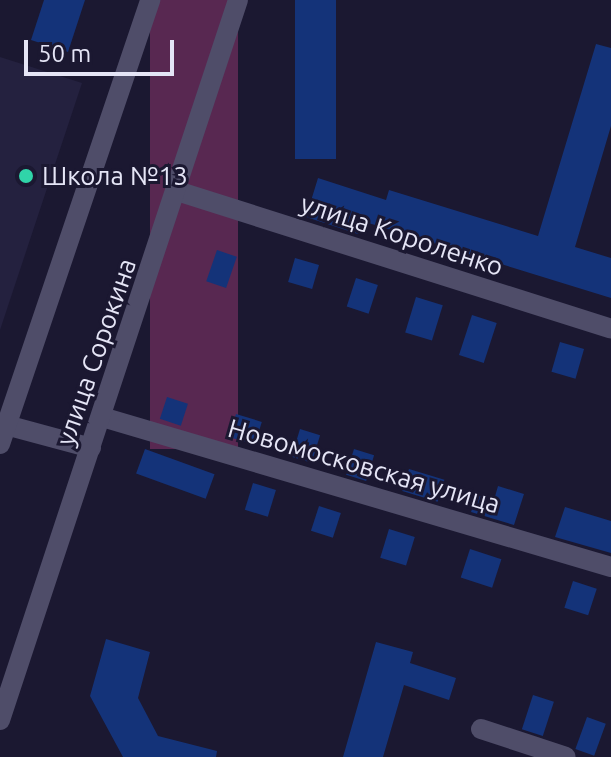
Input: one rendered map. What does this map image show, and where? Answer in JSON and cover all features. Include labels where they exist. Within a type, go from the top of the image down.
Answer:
[{"type":"street","points":[[91,448],[3,434],[150,0]]},
{"type":"street","name":"улица Сорокина","points":[[0,720],[238,0]]},
{"type":"street","name":"улица Короленко","points":[[177,191],[611,329]]},
{"type":"street","name":"Новомосковская улица","points":[[102,417],[611,567]]},
{"type":"street","points":[[481,729],[566,757]]},
{"type":"shaded area","points":[[150,0],[238,0],[238,449],[150,449]]},
{"type":"shaded area","name":"Школа №13","points":[[0,57],[82,83],[0,330]]},
{"type":"building","points":[[44,0],[85,0],[68,52],[31,40]]},
{"type":"building","points":[[295,0],[336,0],[336,159],[295,159]]},
{"type":"building","points":[[596,44],[611,48],[611,126],[575,247],[611,258],[611,298],[362,221],[358,234],[306,217],[318,178],[386,200],[389,190],[538,236]]},
{"type":"building","points":[[217,250],[237,257],[226,288],[206,281]]},
{"type":"building","points":[[295,258],[319,265],[312,289],[288,282]]},
{"type":"building","points":[[356,278],[378,285],[369,314],[347,307]]},
{"type":"building","points":[[416,297],[443,305],[432,341],[405,332]]},
{"type":"building","points":[[472,315],[497,323],[484,363],[459,355]]},
{"type":"building","points":[[560,342],[584,349],[575,379],[551,372]]},
{"type":"building","points":[[167,397],[188,404],[181,426],[160,419]]},
{"type":"building","points":[[236,414],[262,422],[255,445],[229,437]]},
{"type":"building","points":[[300,429],[320,435],[312,463],[292,457]]},
{"type":"building","points":[[145,449],[215,474],[206,499],[136,473]]},
{"type":"building","points":[[354,449],[374,455],[366,481],[346,475]]},
{"type":"building","points":[[409,469],[444,480],[438,502],[402,491]]},
{"type":"building","points":[[253,483],[276,490],[268,517],[245,510]]},
{"type":"building","points":[[498,486],[524,494],[514,525],[471,512],[477,495],[494,500]]},
{"type":"building","points":[[319,506],[341,513],[333,538],[311,531]]},
{"type":"building","points":[[565,507],[611,521],[611,553],[555,537]]},
{"type":"building","points":[[389,529],[415,537],[406,566],[380,558]]},
{"type":"building","points":[[470,549],[501,559],[492,588],[461,578]]},
{"type":"building","points":[[573,581],[597,589],[588,615],[564,608]]},
{"type":"building","points":[[106,639],[150,652],[138,698],[158,736],[217,751],[216,757],[123,757],[90,696]]},
{"type":"building","points":[[376,642],[413,652],[410,663],[456,678],[449,700],[404,685],[383,757],[343,757]]},
{"type":"building","points":[[533,695],[554,702],[543,736],[522,729]]},
{"type":"building","points":[[587,717],[606,724],[594,756],[575,749]]},
{"type":"place","name":"Школа №13","points":[[26,176]]}]
